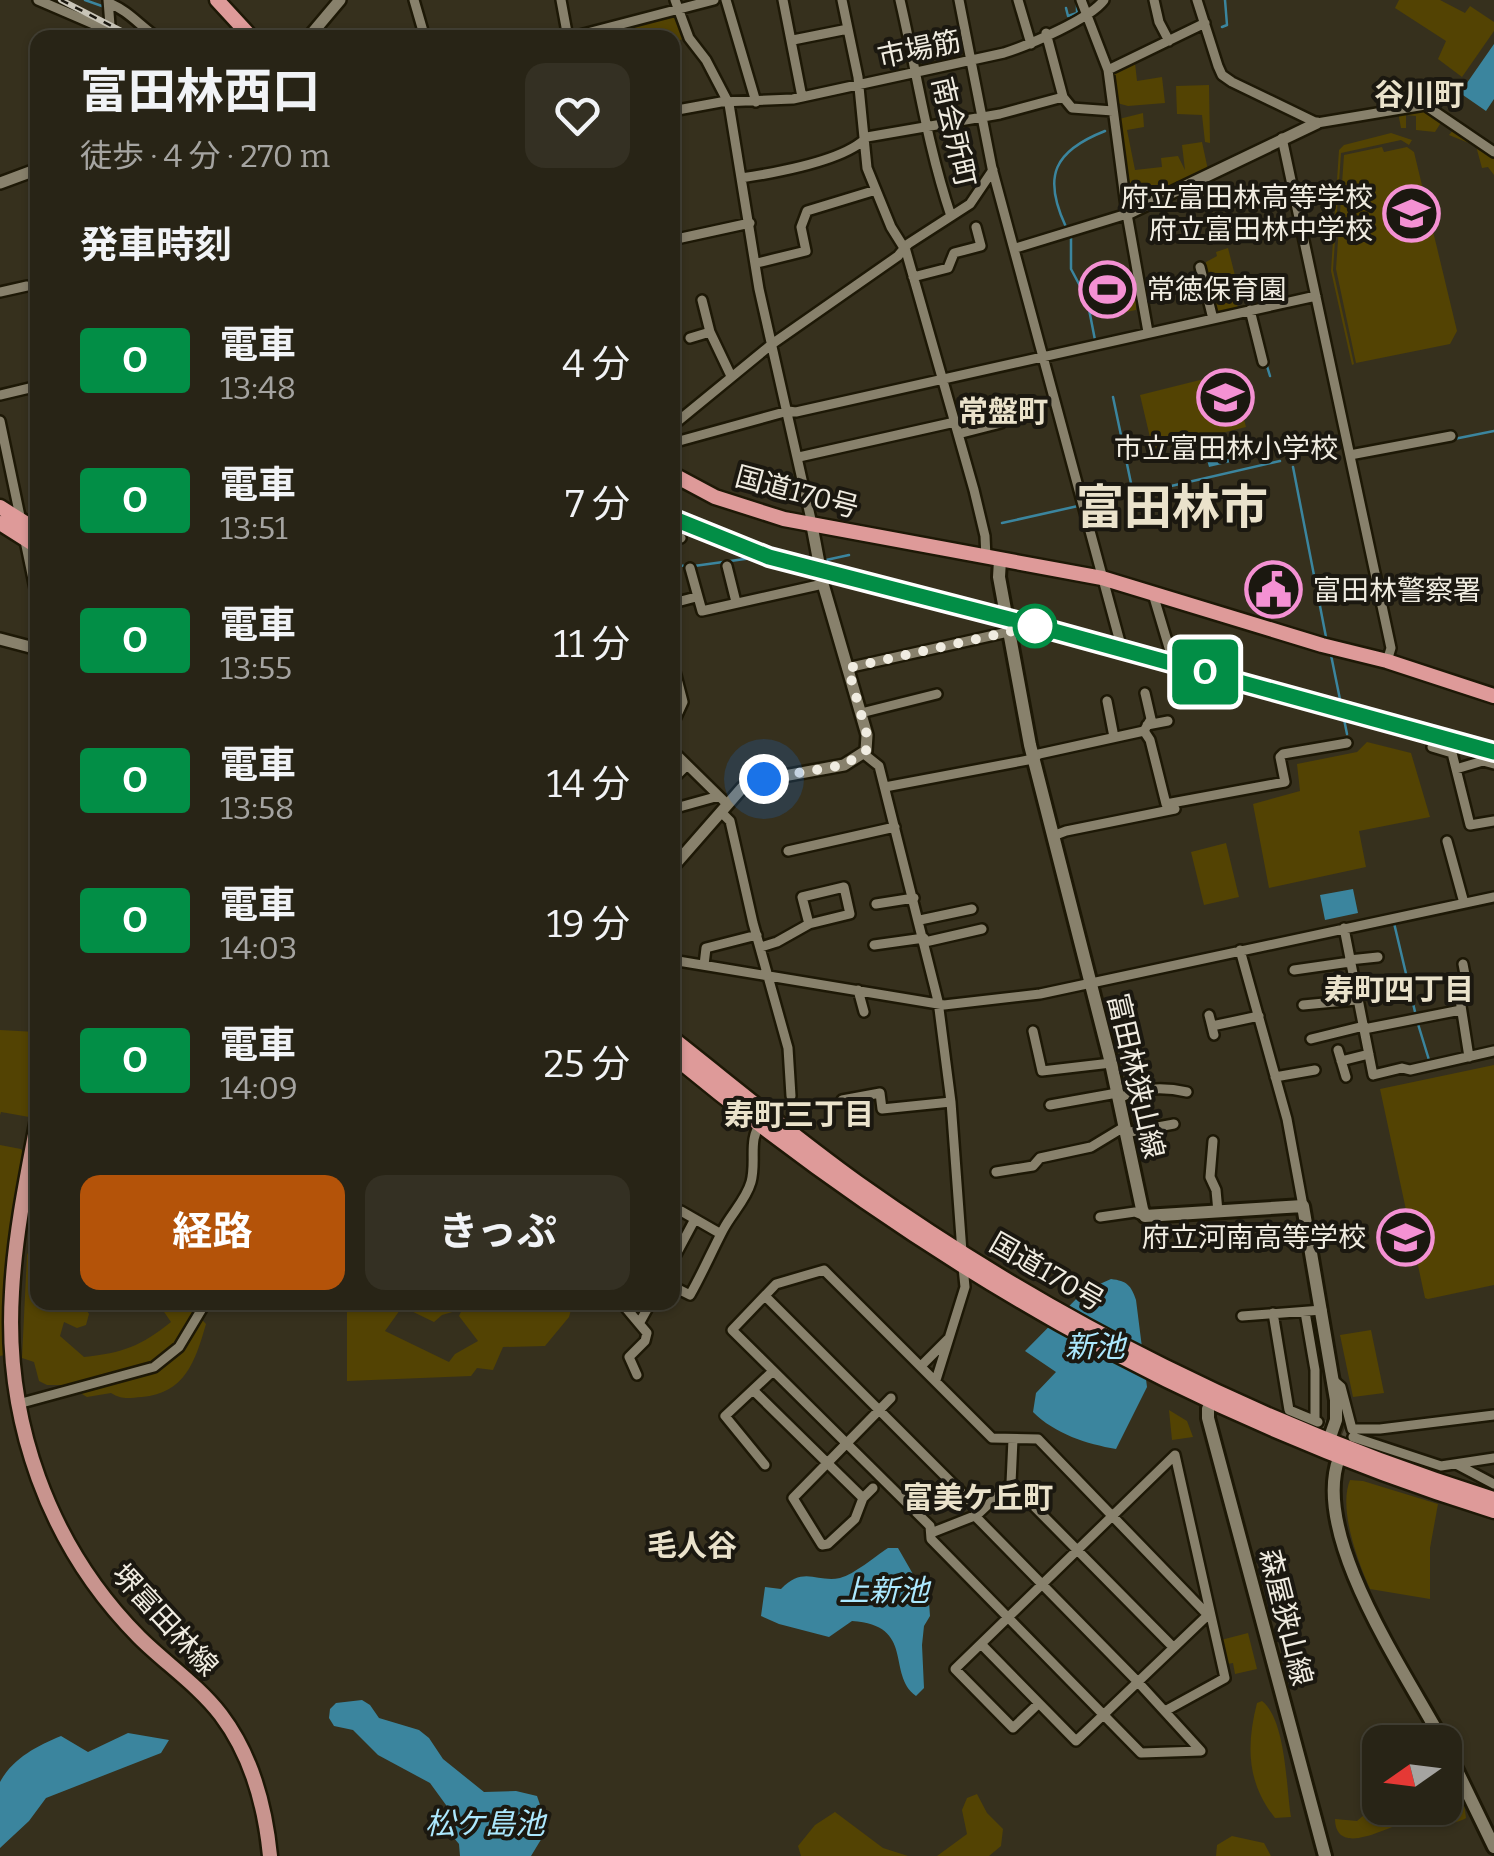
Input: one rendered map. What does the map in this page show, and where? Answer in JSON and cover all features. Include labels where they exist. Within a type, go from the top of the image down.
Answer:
[{"type":"highway","points":[[217,0],[245,30]]},
{"type":"highway","name":"国道170号","points":[[680,478],[716,496],[812,526],[1102,578],[1494,696]]},
{"type":"highway","points":[[0,507],[20,520],[30,535]]},
{"type":"highway","points":[[0,523],[30,538]]},
{"type":"highway","name":"国道170号","points":[[680,1045],[763,1120],[874,1210],[963,1268],[1339,1458],[1494,1511]]},
{"type":"highway","name":"国道170号","points":[[680,1061],[1050,1313]]},
{"type":"highway","name":"国道170号","points":[[1212,1396],[1494,1498]]},
{"type":"main road","name":"富田林狭山線","points":[[993,559],[1033,759],[1146,1216]]},
{"type":"main road","name":"堺富田林線","points":[[30,1171],[12,1289],[11,1338],[18,1404],[39,1482],[82,1567],[140,1638],[220,1712],[242,1746],[262,1802],[270,1856]]},
{"type":"main road","points":[[1146,1216],[1303,1206],[1333,1380],[1336,1420],[1330,1440]]},
{"type":"main road","name":"森屋狭山線","points":[[1212,1396],[1208,1418],[1325,1856]]},
{"type":"main road","points":[[1339,1458],[1335,1506],[1350,1569],[1434,1725]]},
{"type":"main road","points":[[1462,1781],[1494,1847]]},
{"type":"street","points":[[38,0],[102,30]]},
{"type":"street","points":[[315,30],[340,0]]},
{"type":"street","points":[[414,0],[422,30]]},
{"type":"street","points":[[561,0],[567,30]]},
{"type":"street","points":[[593,30],[676,4],[714,0]]},
{"type":"street","points":[[726,0],[756,102]]},
{"type":"street","points":[[783,0],[802,96]]},
{"type":"street","points":[[842,0],[859,84],[867,168],[904,248],[993,559]]},
{"type":"street","name":"南会所町","points":[[900,0],[925,126],[952,216]]},
{"type":"street","points":[[959,0],[993,170],[1120,642]]},
{"type":"street","points":[[1018,0],[1032,44]]},
{"type":"street","points":[[1081,0],[1108,70],[1148,332]]},
{"type":"street","name":"市場筋","points":[[680,110],[802,96],[972,60],[1032,44],[1088,16],[1104,0]]},
{"type":"street","points":[[1154,0],[1169,41]]},
{"type":"street","points":[[1197,0],[1222,75],[1317,123]]},
{"type":"street","points":[[110,30],[109,4],[134,16],[146,30]]},
{"type":"street","points":[[676,4],[689,38],[706,60],[729,104],[772,344],[823,584],[868,744],[864,754],[844,765],[751,782],[722,804],[680,858]]},
{"type":"street","points":[[1108,70],[1204,24]]},
{"type":"street","points":[[793,40],[848,29]]},
{"type":"street","points":[[1046,34],[1064,97],[1072,108],[1113,111]]},
{"type":"street","points":[[741,178],[825,158],[867,137],[984,117],[1064,97]]},
{"type":"street","points":[[1016,248],[1127,214],[1317,123],[1424,105],[1494,152]]},
{"type":"street","points":[[1282,138],[1391,648],[1386,661]]},
{"type":"street","points":[[680,419],[772,344],[970,204],[993,170]]},
{"type":"street","points":[[0,183],[30,172]]},
{"type":"street","points":[[757,262],[806,251],[801,227],[806,211],[876,190]]},
{"type":"street","points":[[680,238],[750,223]]},
{"type":"street","points":[[913,277],[948,268],[954,253],[985,245],[976,227]]},
{"type":"street","points":[[1200,267],[1213,319]]},
{"type":"street","points":[[0,292],[27,286]]},
{"type":"street","points":[[680,441],[788,411],[1316,296]]},
{"type":"street","points":[[702,300],[710,332],[730,376]]},
{"type":"street","points":[[1250,310],[1263,362]]},
{"type":"street","points":[[690,338],[710,332]]},
{"type":"street","points":[[0,394],[30,388]]},
{"type":"street","points":[[0,421],[20,520]]},
{"type":"street","points":[[799,457],[955,422]]},
{"type":"street","points":[[958,434],[1002,423]]},
{"type":"street","points":[[1350,456],[1451,436]]},
{"type":"street","points":[[727,566],[736,602]]},
{"type":"street","points":[[690,568],[702,611],[823,584]]},
{"type":"street","points":[[1153,594],[1173,661]]},
{"type":"street","points":[[680,601],[696,597]]},
{"type":"street","points":[[848,668],[1008,632]]},
{"type":"street","points":[[0,639],[30,646]]},
{"type":"street","points":[[1145,728],[1151,719],[1146,693]]},
{"type":"street","points":[[861,713],[937,694]]},
{"type":"street","points":[[1107,701],[1114,737]]},
{"type":"street","points":[[884,787],[1033,759],[1038,754],[1168,721]]},
{"type":"street","points":[[1145,728],[1166,804],[1286,782],[1280,757],[1283,754],[1348,743]]},
{"type":"street","points":[[1432,747],[1452,753],[1470,825],[1493,824]]},
{"type":"street","points":[[864,754],[879,766],[920,920],[938,1003],[951,1102],[965,1287],[936,1380]]},
{"type":"street","points":[[680,757],[722,804],[730,820],[788,1048],[791,1096]]},
{"type":"street","points":[[1456,769],[1482,762],[1494,764]]},
{"type":"street","points":[[680,771],[687,764]]},
{"type":"street","points":[[680,809],[722,804]]},
{"type":"street","points":[[1053,836],[1175,810]]},
{"type":"street","points":[[788,851],[895,827]]},
{"type":"street","points":[[1447,842],[1464,903]]},
{"type":"street","points":[[1454,868],[1468,865]]},
{"type":"street","points":[[761,947],[809,924],[850,914],[844,887],[802,897],[809,924]]},
{"type":"street","points":[[680,961],[938,1003],[994,1000],[1494,897]]},
{"type":"street","points":[[876,904],[914,898]]},
{"type":"street","points":[[920,920],[972,909]]},
{"type":"street","points":[[874,945],[982,928]]},
{"type":"street","points":[[1344,928],[1373,1075],[1494,1051]]},
{"type":"street","points":[[704,965],[706,948],[758,935]]},
{"type":"street","points":[[1240,950],[1287,1119],[1303,1206]]},
{"type":"street","points":[[1294,970],[1378,957]]},
{"type":"street","points":[[1463,964],[1466,980],[1459,992],[1460,1010],[1469,1056]]},
{"type":"street","points":[[858,990],[864,1012]]},
{"type":"street","points":[[1303,1005],[1404,990]]},
{"type":"street","points":[[1311,1038],[1460,1010]]},
{"type":"street","points":[[1212,1026],[1258,1016]]},
{"type":"street","points":[[1395,1024],[1398,1037]]},
{"type":"street","points":[[1033,1032],[1042,1070],[1111,1064]]},
{"type":"street","points":[[1346,1077],[1339,1056],[1369,1054]]},
{"type":"street","points":[[1276,1077],[1316,1070]]},
{"type":"street","points":[[1050,1105],[1160,1089],[1187,1092]]},
{"type":"street","points":[[842,1100],[880,1093],[882,1109],[951,1102]]},
{"type":"street","points":[[680,1290],[690,1294],[751,1184],[752,1138],[763,1120]]},
{"type":"street","points":[[996,1172],[1033,1166],[1040,1158],[1091,1147],[1124,1130],[1174,1124]]},
{"type":"street","points":[[1213,1141],[1218,1158],[1210,1177],[1218,1212]]},
{"type":"street","points":[[680,1211],[720,1234]]},
{"type":"street","points":[[1100,1217],[1135,1212],[1146,1216]]},
{"type":"street","points":[[680,1247],[695,1219]]},
{"type":"street","points":[[765,1296],[974,1505],[976,1515],[1201,1751],[1140,1752],[931,1539],[930,1526],[732,1330],[776,1284],[824,1270],[992,1438],[1038,1440],[1208,1613]]},
{"type":"street","points":[[18,1404],[154,1367],[179,1347],[201,1310]]},
{"type":"street","points":[[629,1310],[647,1334],[629,1358],[637,1375]]},
{"type":"street","points":[[640,1322],[647,1310]]},
{"type":"street","points":[[1242,1316],[1322,1310]]},
{"type":"street","points":[[1273,1314],[1289,1410],[1316,1421],[1315,1370],[1305,1312]]},
{"type":"street","points":[[922,1365],[952,1334]]},
{"type":"street","points":[[765,1464],[726,1416],[773,1370]]},
{"type":"street","points":[[1333,1380],[1342,1388],[1352,1428],[1380,1429],[1494,1415]]},
{"type":"street","points":[[753,1390],[863,1498]]},
{"type":"street","points":[[873,1488],[845,1530],[828,1544],[822,1544],[794,1498],[891,1398]]},
{"type":"street","points":[[1380,1429],[1391,1448]]},
{"type":"street","points":[[1353,1437],[1430,1464],[1458,1465],[1494,1458]]},
{"type":"street","points":[[930,1533],[976,1515],[1011,1483],[1014,1438]]},
{"type":"street","points":[[1039,1703],[1013,1728],[955,1669],[1175,1455],[1224,1678],[1165,1711]]},
{"type":"street","points":[[1458,1465],[1494,1484]]},
{"type":"street","points":[[1011,1483],[1173,1646]]},
{"type":"street","points":[[981,1644],[1076,1741],[1208,1613]]},
{"type":"shaded area","points":[[1399,0],[1440,0],[1465,13],[1470,6],[1494,22],[1494,31],[1462,77],[1438,59],[1446,41],[1395,8]]},
{"type":"shaded area","points":[[677,12],[685,38],[680,40],[680,30],[620,29]]},
{"type":"shaded area","points":[[1135,63],[1137,81],[1162,77],[1165,103],[1117,103],[1113,75]]},
{"type":"shaded area","points":[[1209,85],[1210,143],[1205,142],[1202,115],[1177,114],[1176,86]]},
{"type":"shaded area","points":[[1426,111],[1442,121],[1435,132],[1416,130],[1416,116],[1406,115],[1406,128],[1401,128],[1398,112]]},
{"type":"shaded area","points":[[1143,113],[1144,127],[1127,130],[1135,170],[1162,167],[1161,158],[1178,156],[1185,170],[1182,145],[1202,142],[1208,170],[1137,204],[1133,203],[1119,119]]},
{"type":"shaded area","points":[[1454,129],[1494,157],[1494,175],[1488,167],[1482,168],[1476,146],[1449,135]]},
{"type":"shaded area","points":[[1391,133],[1412,140],[1409,145],[1401,140],[1341,153],[1333,270],[1352,365],[1331,271],[1339,150],[1344,145]]},
{"type":"shaded area","points":[[1382,147],[1384,152],[1407,147],[1414,152],[1457,331],[1450,344],[1356,363],[1336,269],[1344,155]]},
{"type":"shaded area","points":[[1228,248],[1242,303],[1237,304],[1238,308],[1215,314],[1204,268],[1206,262],[1217,256],[1216,252]]},
{"type":"shaded area","name":"常徳保育園","points":[[1123,265],[1128,290],[1136,289],[1136,310],[1121,313],[1115,298],[1098,302],[1083,276]]},
{"type":"shaded area","points":[[1232,372],[1246,427],[1153,450],[1140,395]]},
{"type":"shaded area","points":[[1367,742],[1411,753],[1430,817],[1359,831],[1366,867],[1269,888],[1253,804],[1300,791],[1297,764],[1357,752]]},
{"type":"shaded area","points":[[1226,843],[1239,897],[1204,905],[1191,852]]},
{"type":"shaded area","points":[[0,1030],[30,1032],[29,1117],[1,1112],[0,1115]]},
{"type":"shaded area","points":[[1494,1065],[1494,1285],[1428,1299],[1380,1089]]},
{"type":"shaded area","points":[[0,1145],[23,1152],[5,1278],[4,1355],[0,1356]]},
{"type":"shaded area","points":[[30,1248],[30,1310],[87,1310],[89,1314],[86,1325],[77,1328],[64,1322],[60,1336],[84,1357],[141,1343],[171,1322],[163,1310],[193,1310],[206,1324],[186,1373],[157,1394],[126,1398],[111,1393],[87,1397],[67,1385],[39,1381],[34,1362],[22,1358]]},
{"type":"shaded area","points":[[400,1310],[385,1331],[449,1362],[478,1341],[459,1316],[462,1310],[571,1310],[545,1346],[503,1347],[493,1370],[477,1368],[471,1376],[347,1381],[347,1311]]},
{"type":"shaded area","points":[[409,1310],[456,1310],[434,1322]]},
{"type":"shaded area","points":[[1371,1330],[1384,1393],[1353,1397],[1340,1335]]},
{"type":"shaded area","points":[[1169,1410],[1187,1421],[1193,1437],[1172,1440]]},
{"type":"shaded area","points":[[1350,1480],[1438,1504],[1430,1548],[1430,1599],[1370,1589],[1348,1520]]},
{"type":"shaded area","points":[[1248,1633],[1257,1669],[1235,1674],[1233,1663],[1227,1664],[1221,1640]]},
{"type":"shaded area","points":[[1262,1701],[1270,1710],[1280,1738],[1291,1817],[1275,1818],[1254,1778],[1251,1734],[1257,1703]]},
{"type":"shaded area","points":[[977,1794],[987,1813],[1003,1829],[1001,1846],[989,1856],[937,1856],[967,1834],[962,1810],[967,1798]]},
{"type":"shaded area","points":[[835,1812],[883,1848],[908,1856],[801,1856],[798,1846],[815,1825]]},
{"type":"shaded area","points":[[1362,1817],[1362,1825],[1398,1825],[1351,1838],[1337,1830],[1335,1819],[1357,1821]]},
{"type":"shaded area","points":[[1232,1836],[1264,1843],[1271,1856],[1216,1856],[1217,1845]]},
{"type":"water","points":[[1494,44],[1494,99],[1486,111],[1460,93]]},
{"type":"water","points":[[1240,444],[1244,459],[1209,467],[1205,453]]},
{"type":"water","points":[[1353,889],[1358,913],[1325,920],[1320,895]]},
{"type":"water","name":"新池","points":[[1111,1279],[1128,1285],[1136,1300],[1147,1387],[1116,1449],[1072,1437],[1033,1412],[1036,1393],[1056,1372],[1025,1351],[1084,1291]]},
{"type":"water","name":"上新池","points":[[888,1548],[898,1548],[929,1602],[930,1616],[924,1626],[922,1645],[924,1688],[916,1696],[902,1676],[892,1641],[885,1631],[872,1624],[852,1621],[829,1637],[761,1616],[765,1587],[781,1589],[804,1576],[840,1578]]},
{"type":"water","name":"松ケ島池","points":[[362,1700],[379,1718],[419,1730],[443,1759],[484,1792],[516,1791],[537,1796],[548,1828],[531,1856],[460,1856],[459,1844],[444,1826],[446,1805],[430,1783],[378,1755],[353,1730],[334,1726],[329,1718],[336,1703]]},
{"type":"water","points":[[128,1733],[169,1740],[161,1753],[46,1798],[29,1821],[0,1848],[0,1782],[19,1760],[61,1736],[88,1752]]},
{"type":"waterway","points":[[85,0],[116,11]]},
{"type":"waterway","points":[[1222,27],[1227,25],[1225,0]]},
{"type":"waterway","points":[[1066,8],[1068,16],[1077,13],[1077,3]]},
{"type":"waterway","points":[[1066,227],[1055,193],[1057,167],[1074,147],[1105,131]]},
{"type":"waterway","points":[[1071,238],[1071,269],[1087,299],[1095,340]]},
{"type":"waterway","points":[[1266,363],[1270,376]]},
{"type":"waterway","points":[[1113,397],[1132,488]]},
{"type":"waterway","points":[[1454,439],[1494,431]]},
{"type":"waterway","points":[[1358,459],[1415,447]]},
{"type":"waterway","points":[[1132,495],[1280,461]]},
{"type":"waterway","points":[[1293,467],[1326,637]]},
{"type":"waterway","points":[[1087,504],[1128,496]]},
{"type":"waterway","points":[[1002,523],[1078,506]]},
{"type":"waterway","points":[[826,560],[849,555]]},
{"type":"waterway","points":[[783,556],[807,557]]},
{"type":"waterway","points":[[694,566],[752,558],[774,563]]},
{"type":"waterway","points":[[680,566],[686,566]]},
{"type":"waterway","points":[[1331,655],[1347,734]]},
{"type":"waterway","points":[[1394,923],[1416,1016]]},
{"type":"waterway","points":[[1418,1024],[1429,1060]]},
{"type":"waterway","points":[[1433,1070],[1494,1056]]},
{"type":"tunnel","points":[[1318,1422],[1353,1437]]},
{"type":"railway","points":[[61,0],[119,30]]},
{"type":"railway","points":[[680,521],[769,557],[1494,752]]},
{"type":"train","name":"O","points":[[680,522],[750,552],[1494,752]]},
{"type":"place","name":"府立富田林高等学校 府立富田林中学校","points":[[1412,213]]},
{"type":"place","name":"常徳保育園","points":[[1108,289]]},
{"type":"place","name":"市立富田林小学校","points":[[1226,397]]},
{"type":"place","name":"富田林警察署","points":[[1274,590]]},
{"type":"place","name":"府立河南高等学校","points":[[1405,1237]]},
{"type":"district","name":"谷川町","points":[[1419,95]]},
{"type":"district","name":"常盤町","points":[[1003,412]]},
{"type":"district","name":"富田林市","points":[[1172,508]]},
{"type":"district","name":"寿町四丁目","points":[[1399,990]]},
{"type":"district","name":"寿町三丁目","points":[[799,1115]]},
{"type":"district","name":"富美ケ丘町","points":[[978,1498]]},
{"type":"district","name":"毛人谷","points":[[692,1546]]},
{"type":"route","points":[[764,779],[844,765],[866,751],[867,735],[848,668],[1035,626]]}]
